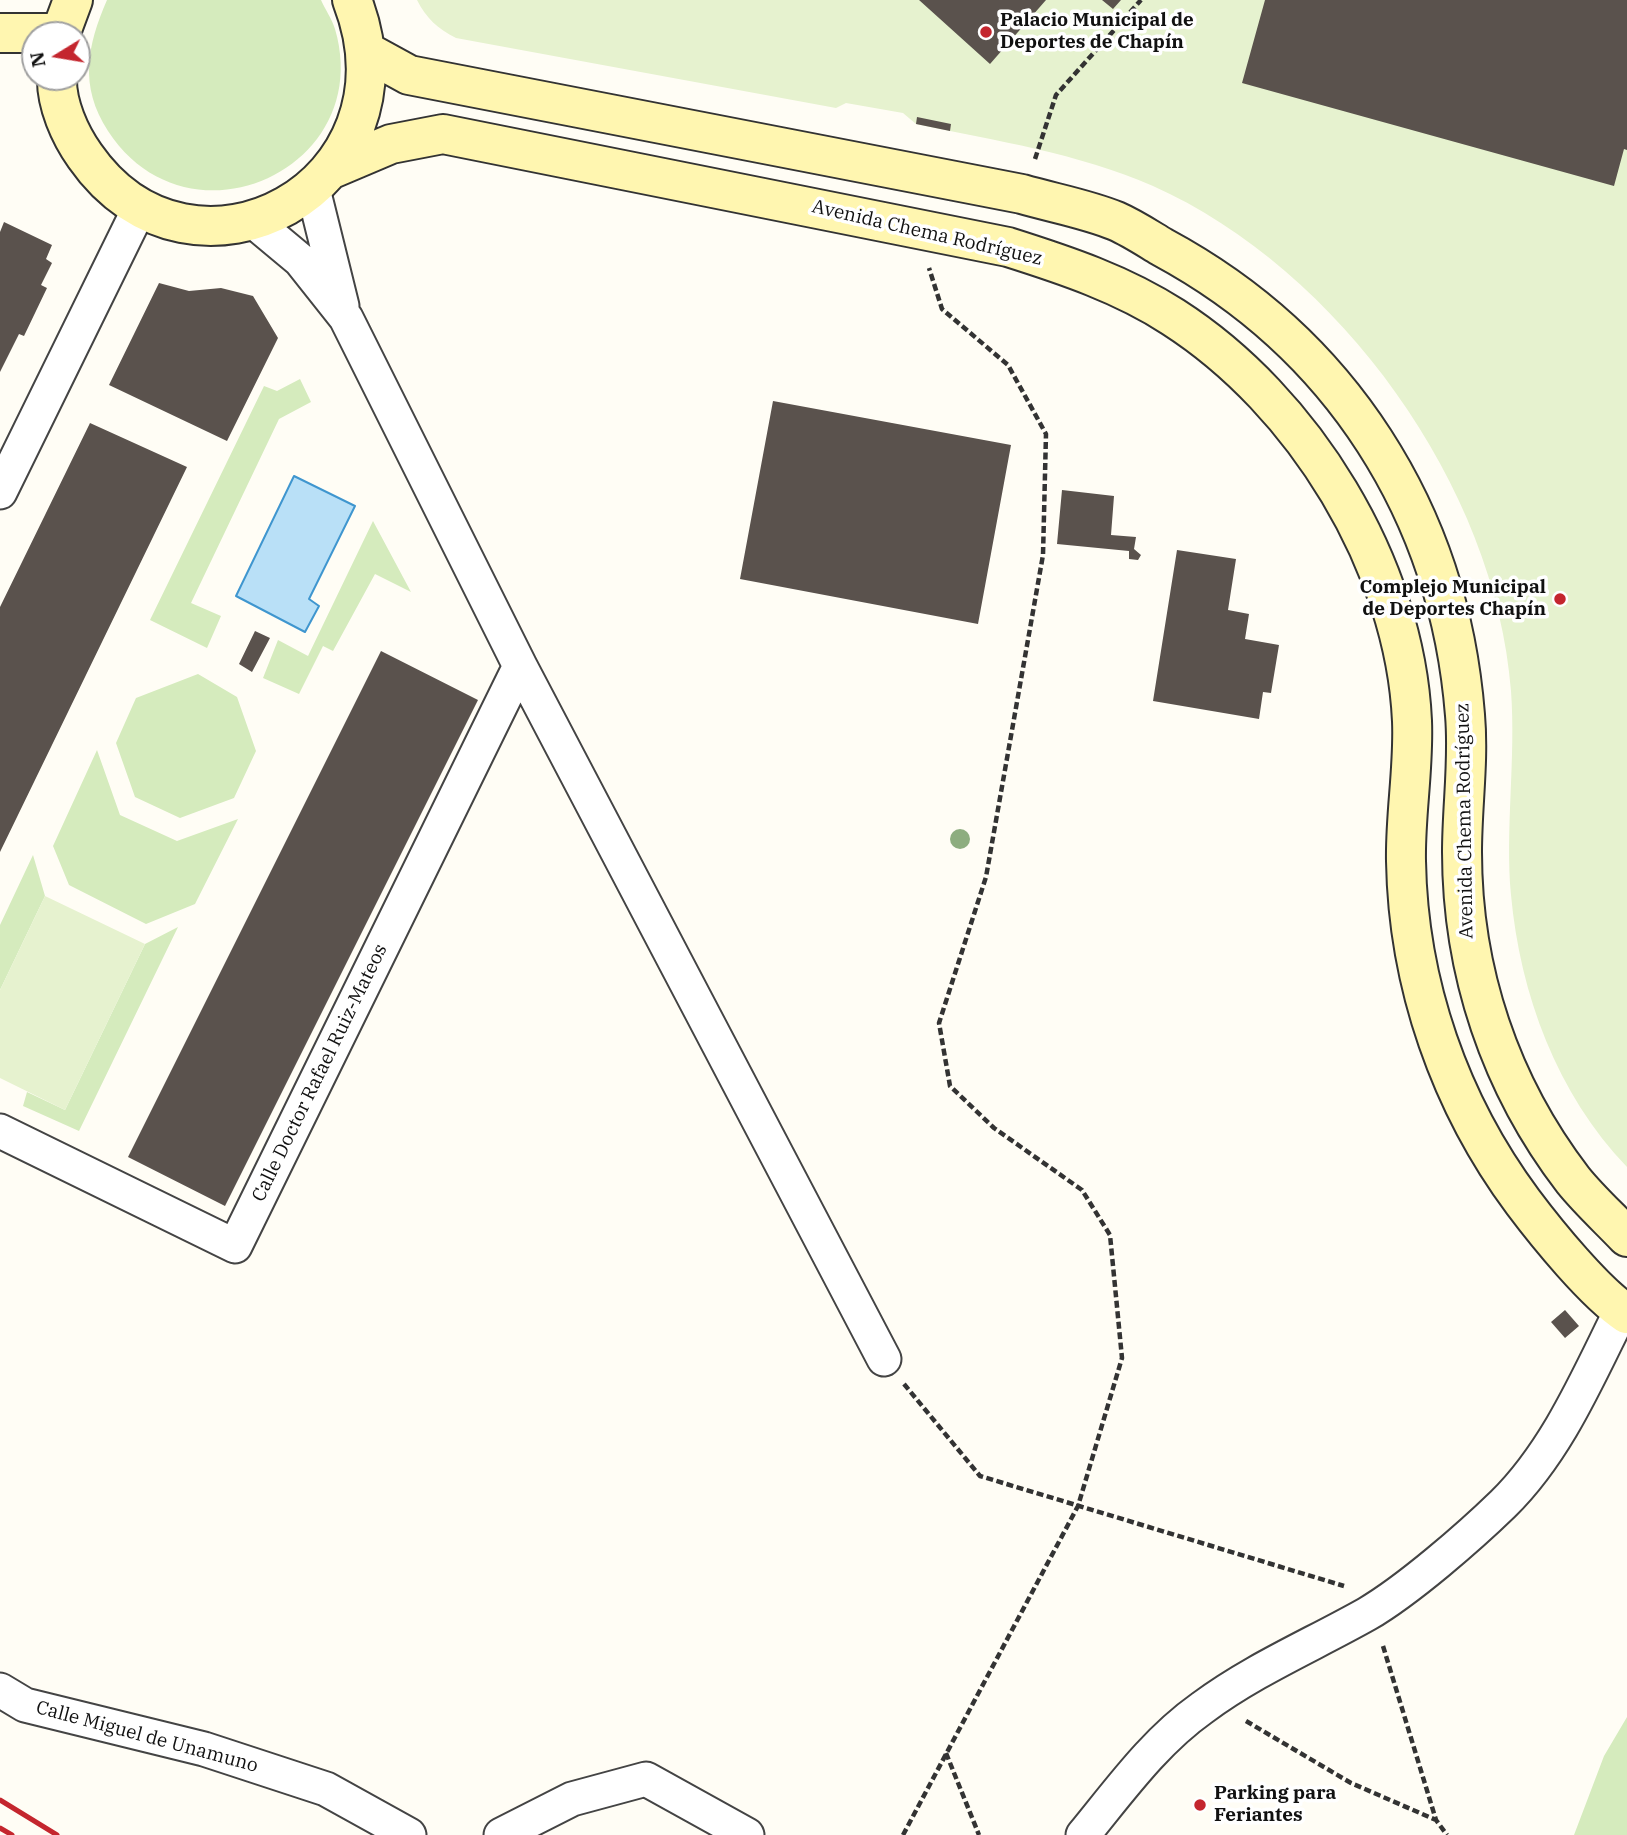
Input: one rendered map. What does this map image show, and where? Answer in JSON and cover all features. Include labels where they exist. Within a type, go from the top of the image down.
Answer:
[{"type":"main road","points":[[323,179],[354,134],[366,93],[367,51],[353,0]]},
{"type":"main road","points":[[0,33],[21,30]]},
{"type":"main road","name":"Avenida Chema Rodríguez","points":[[367,51],[409,75],[1022,194],[1116,221],[1212,273],[1288,334],[1352,407],[1399,480],[1431,557],[1455,643],[1465,714],[1467,784],[1462,851],[1468,947],[1493,1038],[1530,1118],[1575,1182],[1627,1237]]},
{"type":"main road","points":[[61,91],[71,136],[101,179],[139,209]]},
{"type":"main road","name":"Avenida Chema Rodríguez","points":[[139,209],[179,222],[203,224],[252,220],[274,213],[323,179],[391,144],[443,134],[1008,247],[1089,273],[1173,316],[1249,374],[1302,434],[1351,510],[1385,592],[1404,663],[1412,720],[1406,859],[1409,916],[1436,1039],[1463,1105],[1500,1171],[1547,1234],[1624,1312]]},
{"type":"street","points":[[323,179],[346,318]]},
{"type":"street","points":[[0,492],[139,209]]},
{"type":"street","points":[[252,220],[300,260],[346,318],[520,666],[884,1359]]},
{"type":"street","name":"Calle Doctor Rafael Ruiz-Mateos","points":[[0,1131],[234,1246],[520,666]]},
{"type":"street","points":[[1083,1835],[1153,1748],[1202,1707],[1276,1662],[1379,1606],[1504,1503],[1547,1451],[1624,1312]]},
{"type":"street","name":"Calle Miguel de Unamuno","points":[[0,1690],[25,1705],[204,1749],[326,1789],[409,1835]]},
{"type":"street","points":[[501,1835],[572,1799],[646,1779],[747,1835]]},
{"type":"path","points":[[1022,194],[1056,94],[1141,0]]},
{"type":"path","points":[[903,1835],[1078,1506],[1122,1358],[1110,1236],[1082,1190],[994,1128],[950,1086],[939,1023],[986,877],[1043,555],[1046,434],[1008,365],[942,309],[917,229]]},
{"type":"path","points":[[884,1359],[980,1476],[1379,1606],[1387,1657],[1436,1820],[1447,1835]]},
{"type":"path","points":[[1202,1707],[1245,1720],[1351,1783],[1436,1820]]},
{"type":"path","points":[[946,1753],[979,1835]]},
{"type":"green space","points":[[107,0],[321,0],[335,29],[340,79],[328,121],[302,155],[267,179],[226,190],[183,187],[142,168],[108,131],[99,114],[91,87],[91,50]]},
{"type":"green space","name":"Complejo Municipal de Deportes Chapín","points":[[417,0],[1627,0],[1627,1167],[1602,1138],[1562,1075],[1546,1041],[1523,969],[1509,870],[1511,691],[1499,614],[1475,538],[1440,463],[1396,393],[1344,328],[1285,271],[1221,223],[1153,186],[1095,165],[1036,149],[916,124],[903,113],[846,103],[836,108],[456,38],[433,22]]},
{"type":"green space","points":[[300,379],[311,402],[279,419],[191,603],[221,616],[207,648],[150,620],[264,386],[277,391]]},
{"type":"green space","points":[[373,521],[411,592],[375,574],[333,651],[323,646],[299,694],[263,678],[278,640],[308,656]]},
{"type":"green space","points":[[198,674],[237,697],[256,751],[234,798],[180,818],[135,797],[116,743],[136,698]]},
{"type":"green space","points":[[97,750],[120,815],[177,841],[238,819],[195,904],[146,924],[69,885],[53,846]]},
{"type":"green space","points":[[33,855],[45,896],[0,990],[0,925]]},
{"type":"green space","points":[[45,896],[145,944],[65,1110],[0,1078],[0,990]]},
{"type":"green space","points":[[178,927],[79,1131],[23,1106],[27,1092],[65,1110],[145,944]]},
{"type":"green space","points":[[1627,1717],[1627,1835],[1574,1835],[1604,1756]]},
{"type":"water","points":[[294,476],[355,506],[309,599],[319,606],[305,632],[236,596]]},
{"type":"building","name":"Palacio Municipal de Deportes de Chapín","points":[[919,0],[1046,0],[990,64]]},
{"type":"building","name":"Palacio Municipal de Deportes de Chapín","points":[[1102,0],[1121,0],[1113,9]]},
{"type":"building","points":[[1265,0],[1627,0],[1627,150],[1624,149],[1614,186],[1242,83]]},
{"type":"building","points":[[917,117],[951,124],[950,131],[916,124]]},
{"type":"building","points":[[4,222],[52,245],[46,259],[52,263],[41,285],[47,288],[24,336],[19,334],[0,372],[0,232]]},
{"type":"building","points":[[159,283],[189,291],[221,288],[253,296],[278,338],[227,441],[109,385]]},
{"type":"building","points":[[773,401],[1011,445],[978,624],[740,579]]},
{"type":"building","points":[[90,423],[187,467],[0,852],[0,607]]},
{"type":"building","points":[[1062,490],[1114,496],[1111,535],[1136,537],[1134,549],[1141,555],[1138,560],[1129,559],[1129,551],[1057,544]]},
{"type":"building","points":[[1177,550],[1236,559],[1228,610],[1249,614],[1245,639],[1279,645],[1271,693],[1263,692],[1259,719],[1153,701]]},
{"type":"building","points":[[255,631],[270,638],[252,672],[239,664]]},
{"type":"building","points":[[381,651],[478,700],[225,1206],[128,1157]]},
{"type":"building","points":[[1565,1310],[1579,1326],[1565,1338],[1551,1322]]},
{"type":"railway","points":[[0,1800],[57,1835]]},
{"type":"railway","points":[[0,1828],[12,1835]]},
{"type":"place","name":"Palacio Municipal de Deportes de Chapín","points":[[986,32]]},
{"type":"place","name":"Complejo Municipal de Deportes Chapín","points":[[1560,599]]},
{"type":"place","name":"Parking para Feriantes","points":[[1200,1805]]}]
